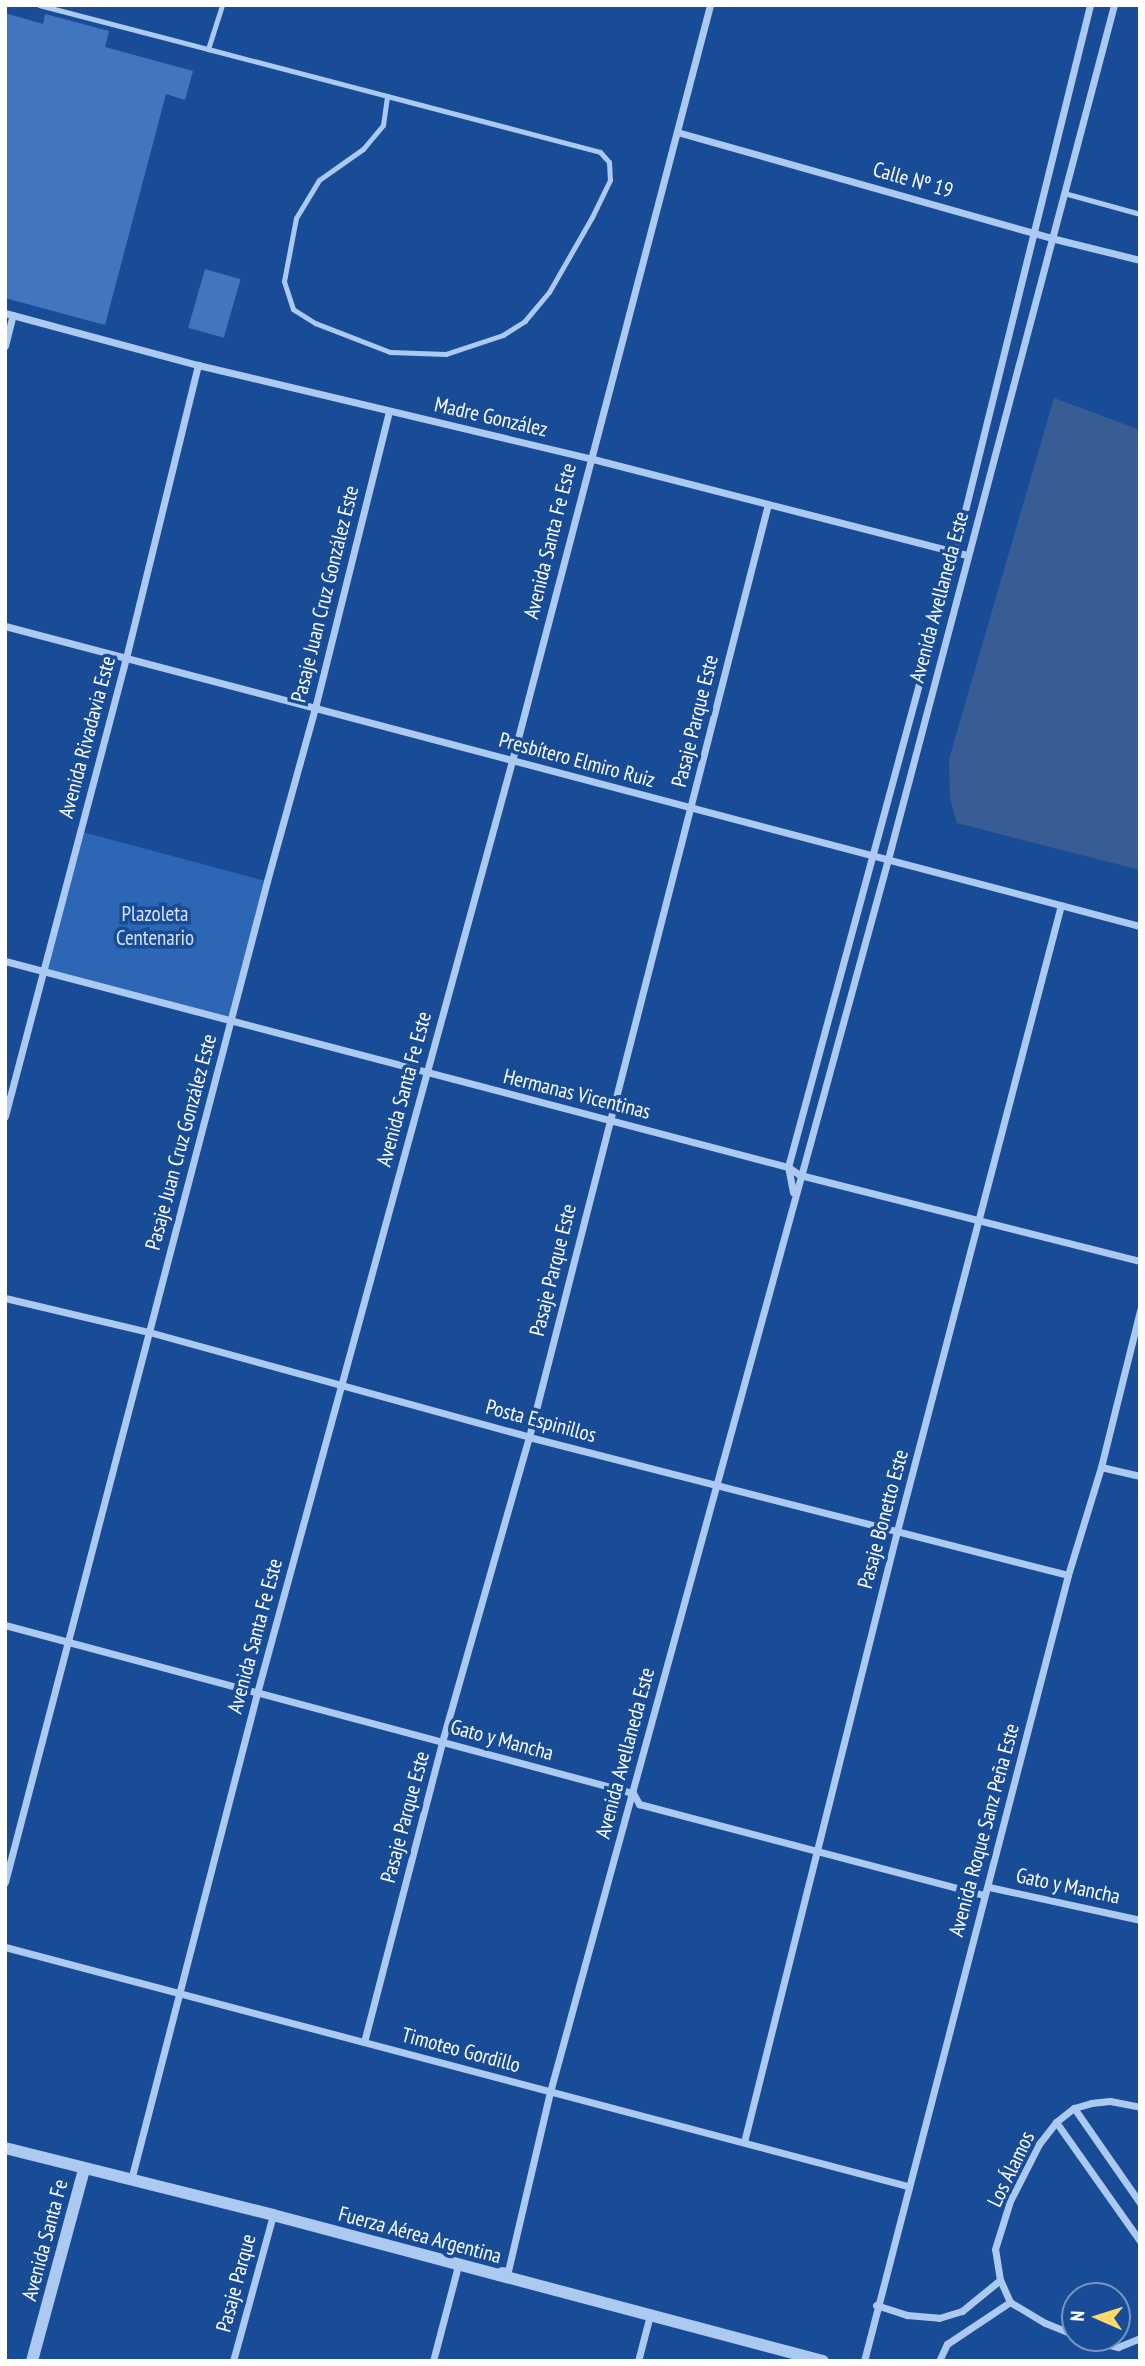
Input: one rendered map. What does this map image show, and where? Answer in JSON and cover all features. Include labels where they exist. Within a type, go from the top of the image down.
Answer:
[{"type":"street","name":"Avenida Santa Fe Este","points":[[131,2181],[257,1693],[512,761],[589,458],[710,5]]},
{"type":"street","name":"Avenida Avellaneda Este","points":[[794,1196],[788,1167],[955,551],[1090,5]]},
{"type":"street","name":"Avenida Avellaneda Este","points":[[458,2266],[508,2271],[550,2092],[888,859],[1114,5]]},
{"type":"street","name":"Calle Nº 19","points":[[677,132],[1051,238],[1140,260]]},
{"type":"street","name":"Madre González","points":[[9,314],[198,365],[589,458],[968,555]]},
{"type":"street","points":[[5,346],[9,314]]},
{"type":"street","name":"Avenida Rivadavia Este","points":[[5,1116],[126,658],[198,365]]},
{"type":"street","name":"Pasaje Juan Cruz González Este","points":[[5,1882],[315,708],[389,411]]},
{"type":"street","name":"Pasaje Parque Este","points":[[365,2042],[442,1742],[529,1437],[608,1120],[768,504]]},
{"type":"street","name":"Presbítero Elmiro Ruiz","points":[[5,626],[1140,926]]},
{"type":"street","name":"Pasaje Bonetto Este","points":[[744,2142],[897,1531],[1060,905]]},
{"type":"street","name":"Hermanas Vicentinas","points":[[5,961],[426,1074],[788,1167],[800,1175],[1140,1261]]},
{"type":"street","name":"Posta Espinillos","points":[[5,1298],[149,1332],[529,1437],[1068,1575]]},
{"type":"street","name":"Avenida Roque Sanz Peña Este","points":[[864,2361],[907,2186],[984,1895],[989,1887],[1068,1575],[1101,1467],[1140,1310]]},
{"type":"street","points":[[1101,1467],[1140,1476]]},
{"type":"street","name":"Gato y Mancha","points":[[5,1625],[632,1793],[639,1804],[816,1853],[984,1895]]},
{"type":"street","name":"Gato y Mancha","points":[[989,1887],[1140,1920]]},
{"type":"street","name":"Timoteo Gordillo","points":[[5,1947],[177,1995],[365,2042],[907,2186]]},
{"type":"street","name":"Los Álamos","points":[[1010,2302],[1000,2280],[995,2249],[1010,2202],[1039,2144],[1056,2122],[1074,2108],[1110,2101],[1140,2107]]},
{"type":"street","points":[[1074,2108],[1140,2203]]},
{"type":"street","points":[[1056,2122],[1140,2241]]},
{"type":"street","name":"Fuerza Aérea Argentina","points":[[5,2148],[273,2215],[823,2361]]},
{"type":"street","name":"Avenida Santa Fe","points":[[32,2361],[84,2169]]},
{"type":"street","name":"Pasaje Parque","points":[[233,2361],[273,2215]]},
{"type":"street","points":[[433,2361],[458,2266]]},
{"type":"street","points":[[876,2305],[907,2315],[939,2318],[962,2311],[1000,2280]]},
{"type":"street","points":[[939,2361],[947,2344],[1010,2302],[1061,2329]]},
{"type":"street","points":[[638,2361],[650,2315]]},
{"type":"lane","points":[[39,5],[208,49],[387,96],[600,152],[609,162],[610,180],[549,292],[525,321],[503,335],[446,354],[390,352],[315,323],[293,309],[284,281],[296,218],[319,180],[363,149],[383,125],[387,96]]},
{"type":"lane","points":[[208,49],[222,5]]},
{"type":"lane","points":[[1064,193],[1140,214]]},
{"type":"green space","name":"Plazoleta Centenario","points":[[79,831],[267,881],[230,1022],[41,971]]},
{"type":"shaded area","points":[[1054,398],[1140,430],[1140,870],[957,823],[950,798],[949,759]]},
{"type":"building","points":[[5,13],[43,24],[45,14],[109,31],[105,47],[193,71],[185,100],[166,94],[105,325],[5,298]]},
{"type":"building","points":[[205,269],[241,279],[224,338],[188,328]]}]
